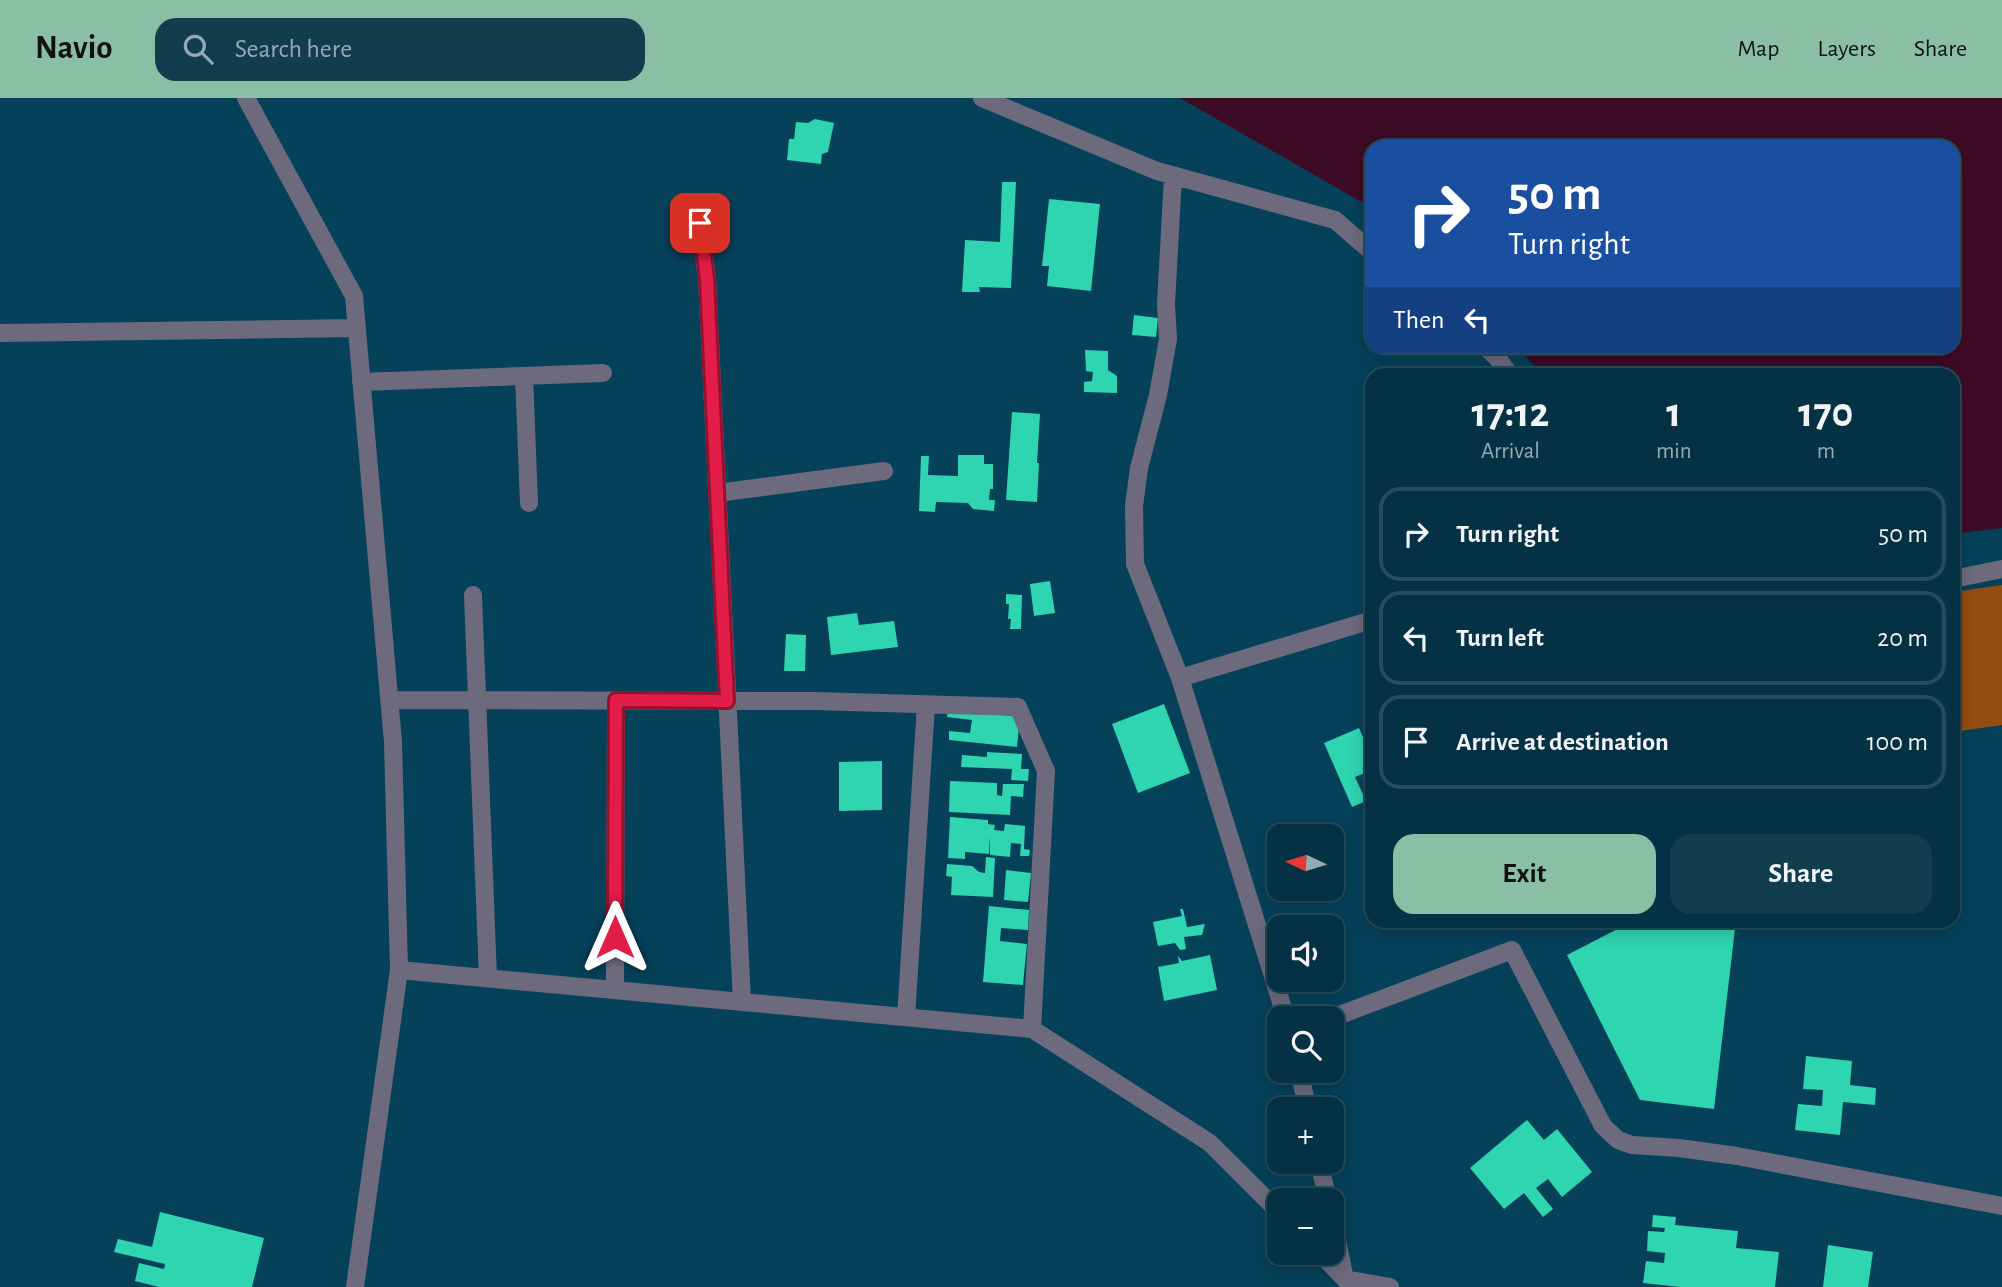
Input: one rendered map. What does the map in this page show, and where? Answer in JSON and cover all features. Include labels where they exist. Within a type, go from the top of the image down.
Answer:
[{"type":"street","points":[[246,98],[354,296],[393,756],[399,970],[355,1287]]},
{"type":"street","points":[[982,98],[1157,171],[1335,220],[1365,247]]},
{"type":"street","points":[[1173,176],[1166,304],[1168,339],[1158,396],[1139,468],[1134,506],[1135,564],[1180,678],[1282,1006]]},
{"type":"street","points":[[700,223],[707,279],[742,1002]]},
{"type":"street","points":[[0,333],[356,328]]},
{"type":"street","points":[[1493,354],[1505,368]]},
{"type":"street","points":[[361,382],[603,373]]},
{"type":"street","points":[[524,376],[529,503]]},
{"type":"street","points":[[717,493],[884,471]]},
{"type":"street","points":[[1960,578],[2002,569]]},
{"type":"street","points":[[473,595],[488,978]]},
{"type":"street","points":[[1180,678],[1365,622]]},
{"type":"street","points":[[389,700],[727,701],[1018,708],[1046,771],[1032,1029]]},
{"type":"street","points":[[615,990],[616,700]]},
{"type":"street","points":[[906,1017],[926,705]]},
{"type":"street","points":[[1344,1013],[1512,950],[1603,1126],[1619,1140],[1632,1144],[1737,1156],[2002,1206]]},
{"type":"street","points":[[399,970],[1032,1029],[1210,1143],[1267,1200]]},
{"type":"street","points":[[1331,1265],[1347,1283],[1390,1287]]},
{"type":"street","points":[[1343,1265],[1347,1283]]},
{"type":"shaded area","points":[[1180,98],[2002,98],[2002,528],[1960,533],[1960,368],[1536,368],[1523,354],[1960,354],[1960,140],[1365,140],[1365,204]]},
{"type":"shaded area","points":[[2002,585],[2002,725],[1960,731],[1960,591]]},
{"type":"building","points":[[815,119],[834,123],[828,152],[822,154],[821,164],[787,160],[789,139],[794,139],[796,122],[808,123]]},
{"type":"building","points":[[1002,182],[1016,182],[1011,288],[979,287],[980,292],[962,292],[965,240],[1000,242]]},
{"type":"building","points":[[1049,199],[1100,204],[1091,291],[1047,286],[1049,266],[1042,266]]},
{"type":"building","points":[[1134,315],[1158,318],[1156,337],[1132,335]]},
{"type":"building","points":[[1085,350],[1108,351],[1108,370],[1117,376],[1117,393],[1084,392],[1084,382],[1092,381],[1093,372],[1086,371]]},
{"type":"building","points":[[1012,412],[1040,414],[1037,502],[1006,500]]},
{"type":"building","points":[[958,455],[984,455],[984,464],[993,464],[993,489],[990,489],[989,500],[995,500],[994,511],[973,509],[968,503],[936,502],[935,512],[919,511],[921,456],[929,456],[928,475],[958,476]]},
{"type":"building","points":[[1050,581],[1055,613],[1034,616],[1030,584]]},
{"type":"building","points":[[1006,594],[1022,595],[1021,629],[1010,629],[1011,619],[1008,619],[1009,604],[1006,604]]},
{"type":"building","points":[[857,613],[859,625],[894,621],[898,647],[831,655],[827,617]]},
{"type":"building","points":[[786,634],[806,635],[805,671],[784,671]]},
{"type":"building","points":[[1164,704],[1190,773],[1138,793],[1112,724]]},
{"type":"building","points":[[948,709],[1020,717],[1017,747],[949,740],[949,731],[970,733],[972,720],[947,717]]},
{"type":"building","points":[[1359,728],[1365,742],[1365,773],[1355,777],[1365,801],[1352,807],[1324,743]]},
{"type":"building","points":[[987,752],[1022,754],[1021,769],[1029,769],[1028,781],[1011,780],[1012,769],[961,767],[962,755],[987,757]]},
{"type":"building","points":[[882,761],[882,810],[839,811],[839,762]]},
{"type":"building","points":[[950,781],[997,783],[997,795],[1002,796],[1003,784],[1024,784],[1023,797],[1011,796],[1010,815],[949,812]]},
{"type":"building","points":[[950,817],[988,820],[988,824],[995,825],[994,830],[1004,831],[1005,824],[1025,826],[1024,849],[1030,850],[1029,856],[1020,856],[1021,844],[1011,843],[1010,857],[990,855],[990,836],[989,854],[965,852],[965,859],[948,858]]},
{"type":"building","points":[[986,857],[995,858],[993,897],[951,895],[952,877],[946,876],[947,864],[972,866],[985,873]]},
{"type":"building","points":[[1006,870],[1031,873],[1028,902],[1004,900]]},
{"type":"building","points":[[989,906],[1029,910],[1028,930],[1001,928],[1000,941],[1027,944],[1023,985],[983,982]]},
{"type":"building","points":[[1180,909],[1183,909],[1187,927],[1205,924],[1202,935],[1184,937],[1186,949],[1180,950],[1175,943],[1158,946],[1153,922],[1182,916]]},
{"type":"building","points":[[1619,928],[1735,928],[1714,1109],[1640,1100],[1567,955]]},
{"type":"building","points":[[1210,955],[1217,990],[1164,1001],[1158,967],[1179,963],[1178,956],[1182,961]]},
{"type":"building","points":[[1806,1056],[1852,1061],[1850,1085],[1876,1088],[1875,1105],[1843,1102],[1840,1135],[1795,1130],[1798,1104],[1822,1106],[1823,1090],[1803,1089]]},
{"type":"building","points":[[1527,1120],[1544,1140],[1557,1129],[1592,1172],[1562,1197],[1548,1179],[1536,1188],[1553,1209],[1543,1217],[1524,1193],[1504,1209],[1470,1168]]},
{"type":"building","points":[[160,1212],[264,1238],[252,1287],[159,1287],[135,1281],[139,1263],[164,1269],[165,1264],[114,1252],[118,1239],[152,1247]]},
{"type":"building","points":[[1653,1215],[1676,1217],[1675,1225],[1738,1231],[1736,1248],[1779,1252],[1775,1287],[1680,1287],[1643,1283],[1646,1261],[1664,1263],[1665,1253],[1647,1251],[1648,1231],[1664,1232],[1665,1228],[1652,1227]]},
{"type":"building","points":[[1828,1245],[1873,1252],[1868,1287],[1823,1287]]},
{"type":"route","points":[[615,937],[616,700],[727,701],[707,279],[700,223]]}]
